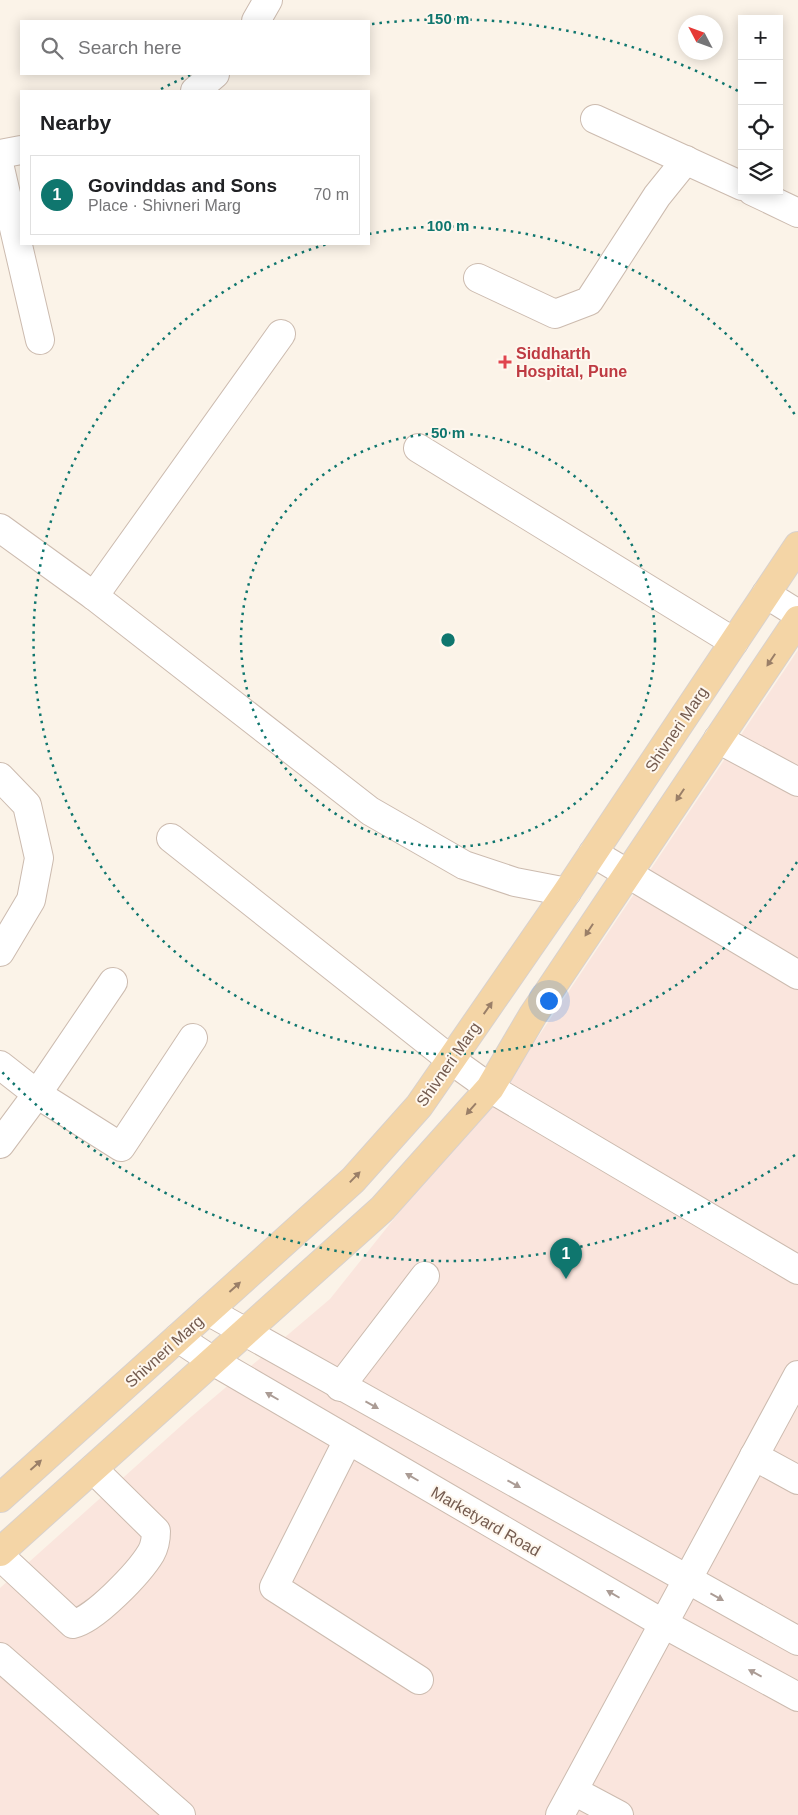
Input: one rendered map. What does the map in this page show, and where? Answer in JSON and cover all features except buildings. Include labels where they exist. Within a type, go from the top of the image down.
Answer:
[{"type":"main road","name":"Shivneri Marg","points":[[0,1498],[353,1180],[419,1106],[567,892],[798,546]]},
{"type":"main road","points":[[0,1554],[382,1209],[490,1088],[533,1014],[626,873],[798,620]]},
{"type":"street","points":[[257,20],[268,0]]},
{"type":"street","points":[[196,90],[214,75]]},
{"type":"street","points":[[595,119],[738,184]]},
{"type":"street","points":[[0,154],[20,150]]},
{"type":"street","points":[[478,278],[555,314],[589,300],[657,196],[686,160]]},
{"type":"street","points":[[0,168],[40,340]]},
{"type":"street","points":[[760,195],[798,213]]},
{"type":"street","points":[[94,596],[281,334]]},
{"type":"street","points":[[418,448],[734,642]]},
{"type":"street","points":[[0,528],[94,596],[370,811],[464,865],[515,882],[567,892]]},
{"type":"street","points":[[766,594],[798,614]]},
{"type":"street","points":[[718,739],[798,782]]},
{"type":"street","points":[[0,777],[27,805],[38,858],[31,900],[0,952]]},
{"type":"street","points":[[171,838],[451,1060],[490,1088],[798,1270]]},
{"type":"street","points":[[593,853],[798,975]]},
{"type":"street","points":[[0,1144],[37,1094],[113,982]]},
{"type":"street","points":[[0,1066],[37,1094],[121,1147],[193,1038]]},
{"type":"street","points":[[340,1387],[425,1276]]},
{"type":"street","points":[[208,1311],[340,1387],[798,1641]]},
{"type":"street","name":"Marketyard Road","points":[[178,1338],[213,1361],[664,1624],[798,1697]]},
{"type":"street","points":[[560,1815],[798,1376]]},
{"type":"street","points":[[348,1440],[274,1587],[419,1680]]},
{"type":"street","points":[[754,1456],[798,1480]]},
{"type":"street","points":[[0,1554],[73,1624],[82,1622],[94,1614],[151,1553],[156,1539],[156,1531],[92,1469]]},
{"type":"street","points":[[0,1657],[180,1815]]},
{"type":"street","points":[[574,1791],[619,1815]]},
{"type":"shaded area","points":[[798,650],[798,1815],[0,1815],[0,1588],[192,1416],[330,1299],[534,1043]]},
{"type":"place","name":"Siddharth Hospital, Pune","points":[[505,362]]},
{"type":"place","name":"Govinddas and Sons","points":[[566,1279]]}]
